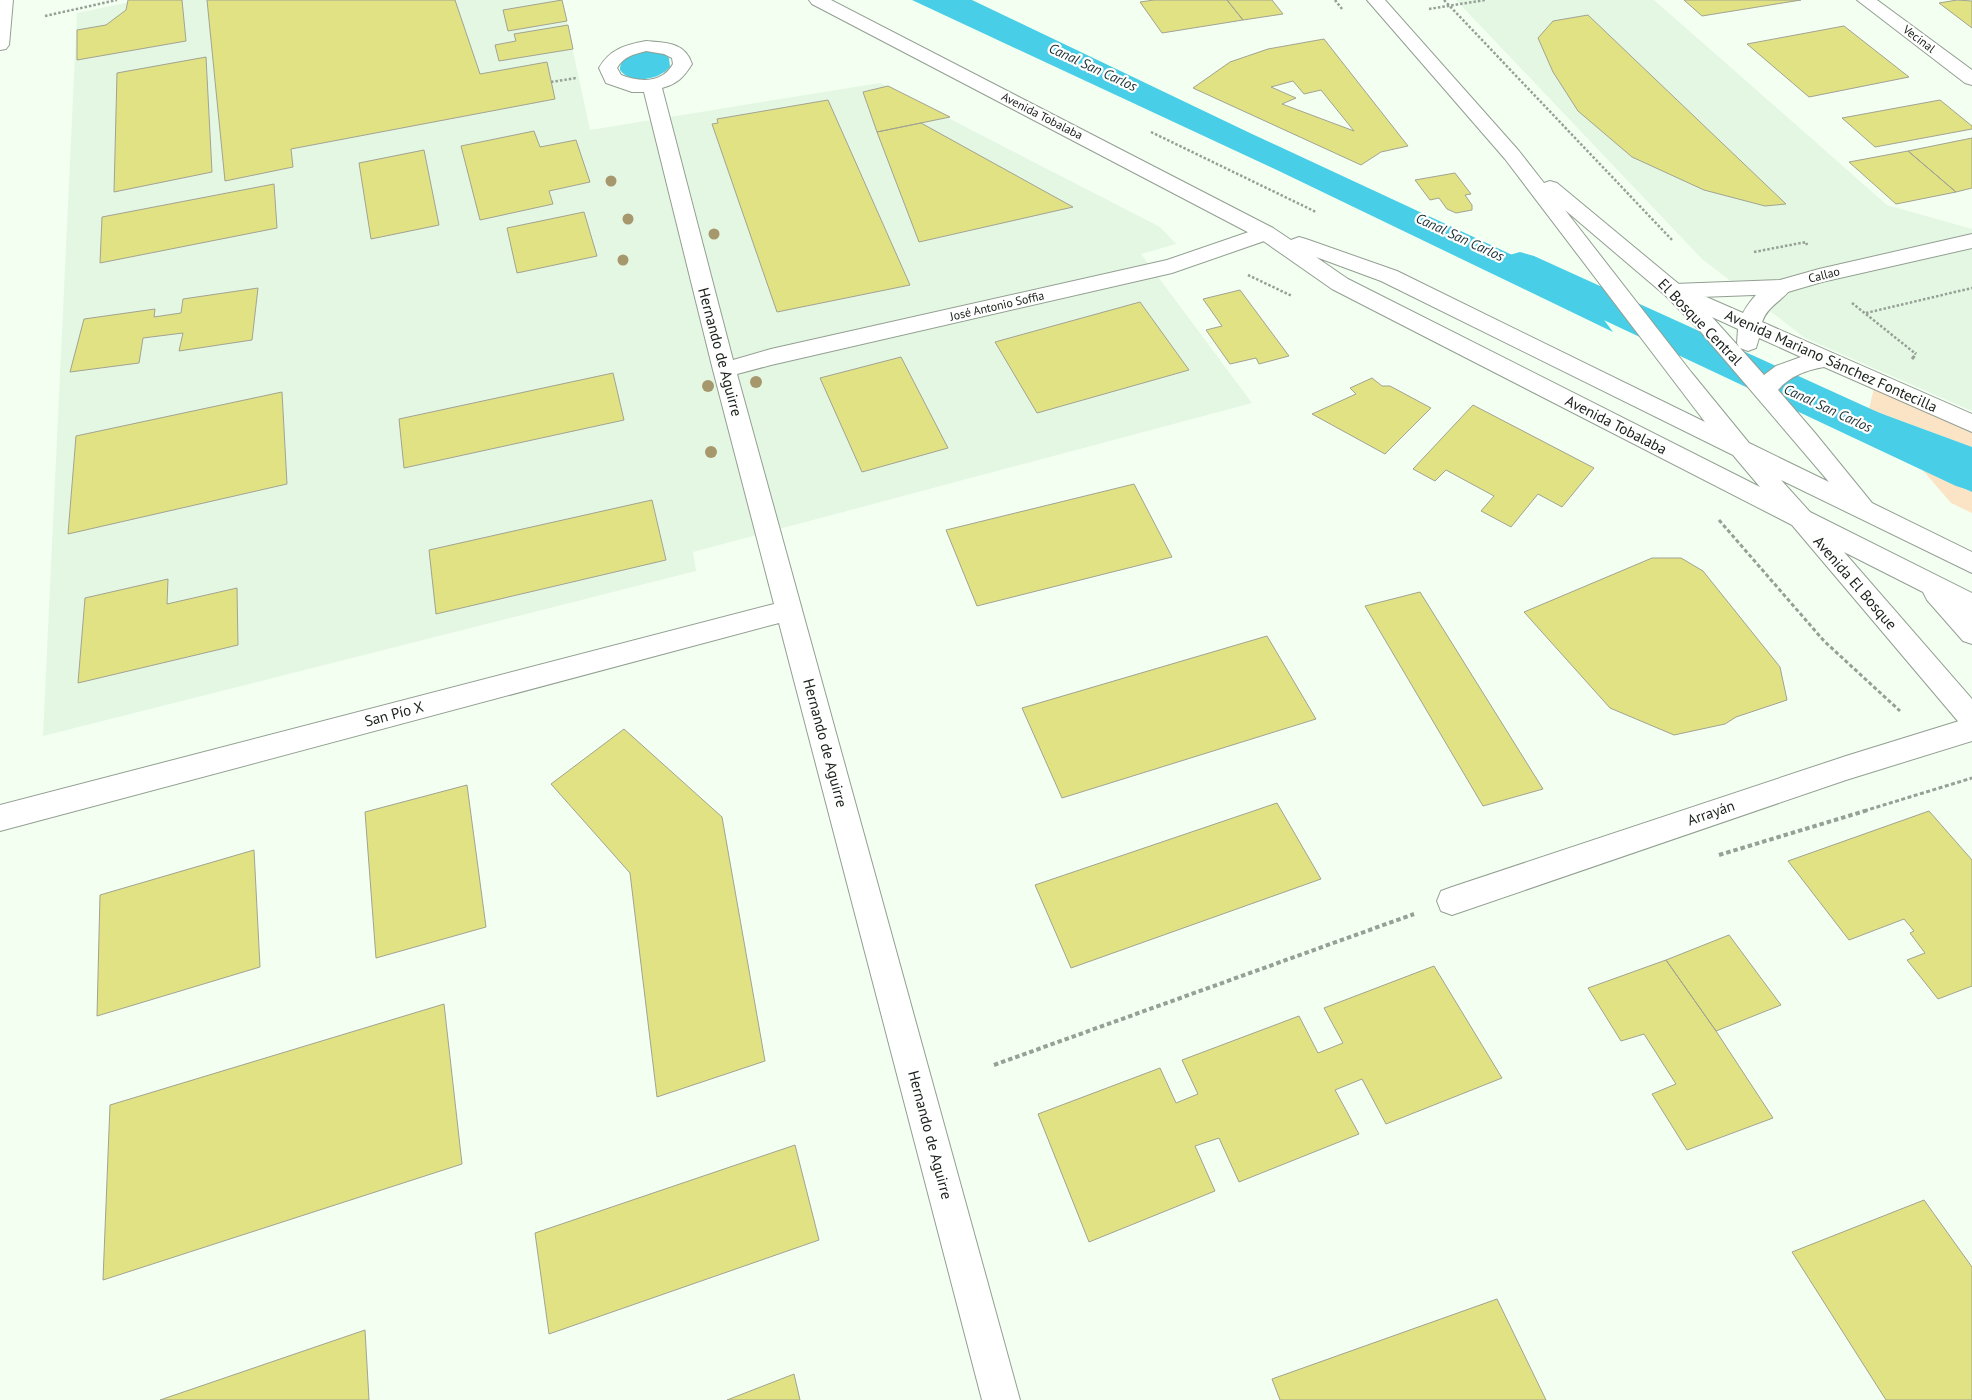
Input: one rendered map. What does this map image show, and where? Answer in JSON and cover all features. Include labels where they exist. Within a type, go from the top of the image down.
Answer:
[{"type":"street","points":[[0,45],[4,0]]},
{"type":"street","name":"Avenida Tobalaba","points":[[818,0],[1266,233],[1340,284],[1972,605]]},
{"type":"street","name":"El Bosque Central","points":[[1376,0],[1512,155],[1739,447]]},
{"type":"street","name":"Vecinal","points":[[1866,0],[1972,79]]},
{"type":"street","name":"Hernando de Aguirre","points":[[652,86],[724,370],[1001,1400]]},
{"type":"street","name":"El Bosque Central","points":[[1512,155],[1674,291],[1709,327],[1759,384],[1866,511]]},
{"type":"street","name":"Avenida Tobalaba","points":[[1266,233],[1389,276],[1972,563]]},
{"type":"street","name":"José Antonio Soffia","points":[[724,370],[771,357],[1172,266],[1266,233]]},
{"type":"street","name":"Callao","points":[[1674,291],[1781,287],[1819,276],[1972,241]]},
{"type":"street","name":"Avenida Mariano Sánchez Fontecilla","points":[[1582,247],[1674,291],[1972,424]]},
{"type":"street","points":[[1781,287],[1768,294],[1759,303],[1753,313],[1750,325],[1748,350],[1759,384],[1786,370],[1827,359]]},
{"type":"street","name":"Avenida El Bosque","points":[[1739,447],[1972,718]]},
{"type":"street","points":[[1866,511],[1926,583],[1972,633]]},
{"type":"street","name":"San Pío X","points":[[0,818],[789,610]]},
{"type":"street","name":"Arrayán","points":[[1452,901],[1836,771],[1972,729]]},
{"type":"path","points":[[45,16],[117,0]]},
{"type":"path","points":[[1444,0],[1674,242]]},
{"type":"path","points":[[1390,16],[1485,0]]},
{"type":"path","points":[[1146,129],[1324,215]]},
{"type":"path","points":[[1819,276],[1916,354],[1887,386]]},
{"type":"path","points":[[1866,313],[1972,288]]},
{"type":"path","points":[[1714,514],[1824,641],[1905,715]]},
{"type":"path","points":[[994,1065],[1452,901]]},
{"type":"shaded area","points":[[140,0],[562,0],[590,130],[880,83],[1160,227],[1176,244],[1141,254],[1252,403],[693,552],[696,571],[43,736],[77,13]]},
{"type":"shaded area","points":[[1456,0],[1654,0],[1887,205],[1972,229],[1972,411],[1805,338],[1702,259]]},
{"type":"shaded area","points":[[1875,384],[1972,428],[1972,447],[1869,409]]},
{"type":"shaded area","points":[[1921,468],[1972,492],[1972,513],[1951,503]]},
{"type":"water","points":[[912,0],[972,0],[1252,134],[1579,286],[1613,332],[1279,171]]},
{"type":"water","points":[[650,51],[664,54],[669,58],[670,67],[659,75],[645,79],[631,78],[620,70],[623,61],[630,55]]},
{"type":"water","points":[[1869,409],[1972,447],[1972,492],[1921,468]]},
{"type":"building","points":[[128,0],[182,0],[186,41],[77,60],[77,30],[106,25],[126,10]]},
{"type":"building","points":[[207,0],[455,0],[480,74],[547,62],[555,99],[291,149],[293,167],[225,181]]},
{"type":"building","points":[[562,0],[567,21],[508,31],[503,10]]},
{"type":"building","points":[[1154,0],[1227,0],[1243,20],[1162,33],[1140,2]]},
{"type":"building","points":[[1227,0],[1272,0],[1283,14],[1243,20]]},
{"type":"building","points":[[1684,0],[1801,0],[1702,16]]},
{"type":"building","points":[[1957,0],[1972,1],[1972,28],[1939,3]]},
{"type":"building","points":[[1588,15],[1786,204],[1765,206],[1704,190],[1632,157],[1578,111],[1553,72],[1538,38],[1553,21]]},
{"type":"building","points":[[568,25],[573,49],[499,61],[495,45],[516,41],[514,34]]},
{"type":"building","points":[[1844,26],[1909,77],[1809,97],[1747,44]]},
{"type":"building","points":[[1324,39],[1408,146],[1381,152],[1361,165],[1193,88],[1230,62],[1268,49]],"holes":[[[1293,81],[1304,94],[1321,90],[1354,131],[1282,104],[1296,98],[1271,87]]]},
{"type":"building","points":[[206,57],[212,172],[114,192],[117,73]]},
{"type":"building","points":[[888,86],[950,117],[877,132],[863,92]]},
{"type":"building","points":[[828,100],[910,285],[777,312],[712,124],[718,123],[717,119]]},
{"type":"building","points":[[1940,100],[1972,126],[1972,129],[1875,147],[1842,118]]},
{"type":"building","points":[[921,123],[1073,207],[919,242],[877,132]]},
{"type":"building","points":[[534,131],[540,147],[576,140],[590,182],[549,191],[553,204],[480,220],[461,146]]},
{"type":"building","points":[[1972,138],[1972,188],[1956,192],[1908,151]]},
{"type":"building","points":[[424,150],[439,225],[371,239],[359,163]]},
{"type":"building","points":[[1908,151],[1956,192],[1896,204],[1849,162]]},
{"type":"building","points":[[1455,173],[1471,194],[1465,195],[1472,205],[1472,210],[1456,213],[1447,209],[1439,198],[1430,200],[1415,180]]},
{"type":"building","points":[[274,184],[277,228],[100,263],[102,217]]},
{"type":"building","points":[[584,212],[597,256],[517,273],[507,228]]},
{"type":"building","points":[[258,288],[252,340],[179,351],[183,333],[143,338],[139,363],[70,372],[84,319],[155,309],[154,317],[181,313],[183,299]]},
{"type":"building","points":[[1240,290],[1289,356],[1259,364],[1256,358],[1230,364],[1206,330],[1222,326],[1203,299]]},
{"type":"building","points":[[1140,302],[1189,370],[1037,413],[995,342]]},
{"type":"building","points":[[901,357],[948,448],[862,472],[820,378]]},
{"type":"building","points":[[613,373],[624,420],[404,468],[399,419]]},
{"type":"building","points":[[1372,378],[1382,386],[1390,386],[1431,408],[1385,454],[1312,414],[1356,394],[1350,388]]},
{"type":"building","points":[[282,392],[287,484],[68,534],[76,436]]},
{"type":"building","points":[[1473,405],[1594,468],[1562,507],[1538,494],[1511,527],[1481,511],[1494,496],[1446,470],[1435,481],[1413,469]]},
{"type":"building","points":[[1134,484],[1172,557],[977,606],[946,530]]},
{"type":"building","points":[[652,500],[666,560],[436,614],[429,550]]},
{"type":"building","points":[[1652,558],[1681,558],[1703,571],[1780,667],[1787,700],[1736,717],[1725,724],[1674,735],[1610,708],[1524,612]]},
{"type":"building","points":[[168,579],[167,604],[237,588],[238,645],[78,683],[85,598]]},
{"type":"building","points":[[1420,592],[1543,789],[1483,806],[1365,606]]},
{"type":"building","points":[[1267,636],[1316,719],[1062,798],[1022,708]]},
{"type":"building","points":[[624,729],[722,817],[765,1061],[657,1097],[630,873],[551,784]]},
{"type":"building","points":[[467,785],[486,927],[376,958],[365,812]]},
{"type":"building","points":[[1277,803],[1321,879],[1071,968],[1035,885]]},
{"type":"building","points":[[1929,811],[1972,860],[1972,986],[1938,999],[1907,960],[1925,953],[1910,933],[1914,931],[1904,919],[1849,940],[1788,861]]},
{"type":"building","points":[[254,850],[260,967],[97,1016],[100,895]]},
{"type":"building","points":[[1729,935],[1781,1005],[1716,1031],[1666,960]]},
{"type":"building","points":[[1666,960],[1716,1031],[1773,1118],[1687,1150],[1652,1094],[1676,1084],[1644,1034],[1621,1041],[1588,988]]},
{"type":"building","points":[[1434,966],[1502,1078],[1386,1124],[1362,1079],[1335,1090],[1359,1134],[1239,1182],[1219,1138],[1195,1146],[1215,1191],[1089,1242],[1038,1114],[1160,1068],[1176,1103],[1198,1094],[1182,1060],[1299,1016],[1318,1053],[1343,1043],[1324,1008]]},
{"type":"building","points":[[444,1004],[462,1164],[103,1280],[110,1105]]},
{"type":"building","points":[[795,1145],[819,1240],[549,1334],[535,1233]]},
{"type":"building","points":[[1924,1200],[1972,1267],[1972,1400],[1886,1400],[1792,1252]]},
{"type":"building","points":[[1497,1299],[1546,1400],[1280,1400],[1272,1379]]},
{"type":"building","points":[[365,1330],[369,1400],[160,1400]]},
{"type":"building","points":[[794,1374],[800,1400],[727,1400]]},
{"type":"waterway","name":"Canal San Carlos","points":[[1520,265],[1972,474]]}]
